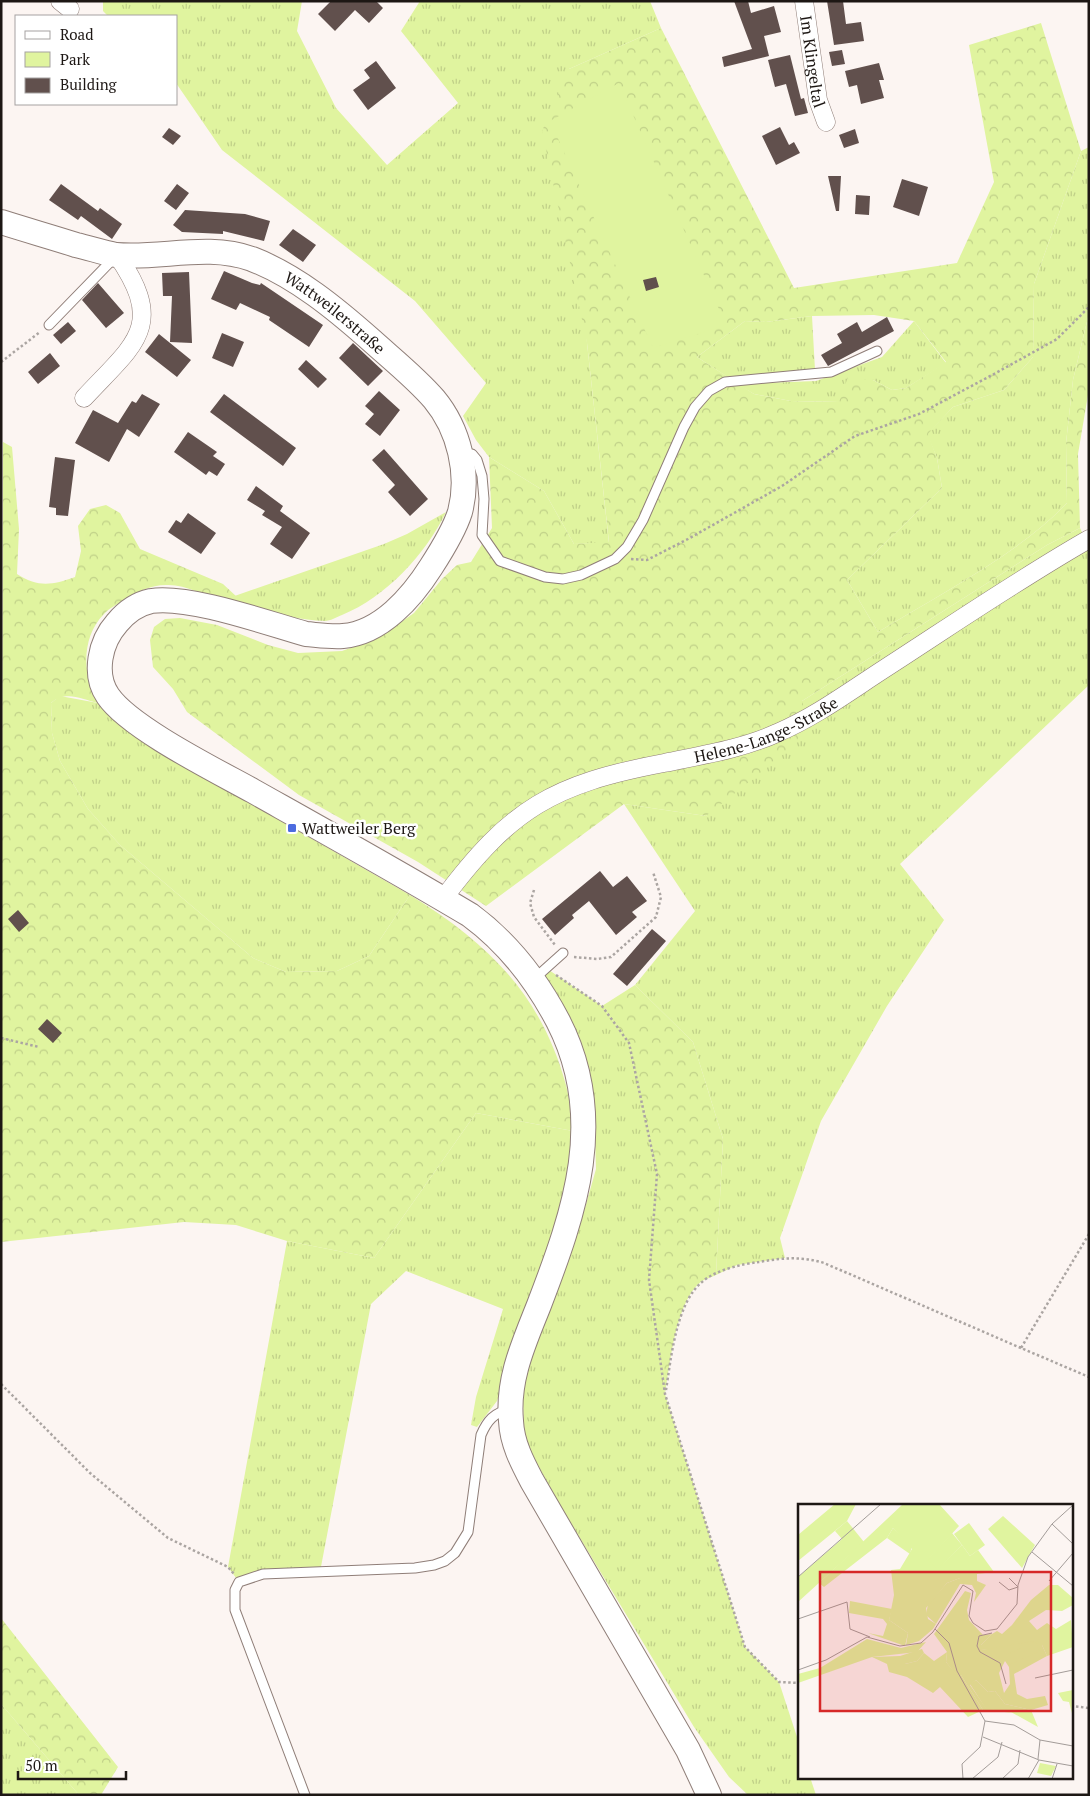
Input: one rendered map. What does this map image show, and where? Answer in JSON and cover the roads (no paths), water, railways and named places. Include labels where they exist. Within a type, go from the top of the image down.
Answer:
[{"type":"street","name":"Im Klingeltal","points":[[804,1],[818,100],[826,122]]},
{"type":"street","name":"Wattweilerstraße","points":[[1,222],[117,255],[199,251],[227,253],[251,259],[289,278],[354,325],[434,398],[451,424],[461,455],[463,495],[452,532],[415,590],[402,604],[362,632],[343,636],[306,634],[196,604],[165,600],[136,606],[124,614],[105,640],[101,655],[102,683],[114,704],[140,724],[222,774],[443,899],[489,929],[518,958],[540,974],[573,1057],[583,1105],[584,1134],[581,1175],[554,1265],[514,1369],[510,1410],[512,1432],[519,1456],[532,1481],[688,1750],[709,1795]]},
{"type":"street","points":[[84,398],[132,347],[143,322],[138,290],[117,255]]},
{"type":"street","name":"Helene-Lange-Straße","points":[[443,899],[499,832],[515,818],[554,794],[605,776],[729,749],[778,733],[847,692],[1043,566],[1089,539]]},
{"type":"lane","points":[[49,325],[117,255]]},
{"type":"lane","points":[[461,455],[472,454],[477,460],[482,476],[484,499],[482,535],[500,561],[530,574],[563,579],[581,575],[615,559],[627,547],[643,520],[684,428],[696,407],[709,391],[725,382],[831,372],[877,351]]},
{"type":"lane","points":[[540,974],[563,953]]},
{"type":"lane","points":[[305,1795],[235,1610],[235,1590],[239,1582],[263,1574],[415,1568],[445,1561],[463,1544],[468,1532],[481,1435],[486,1423],[494,1415],[510,1410]]},
{"type":"place","name":"Wattweiler Berg","points":[[292,828]]}]
